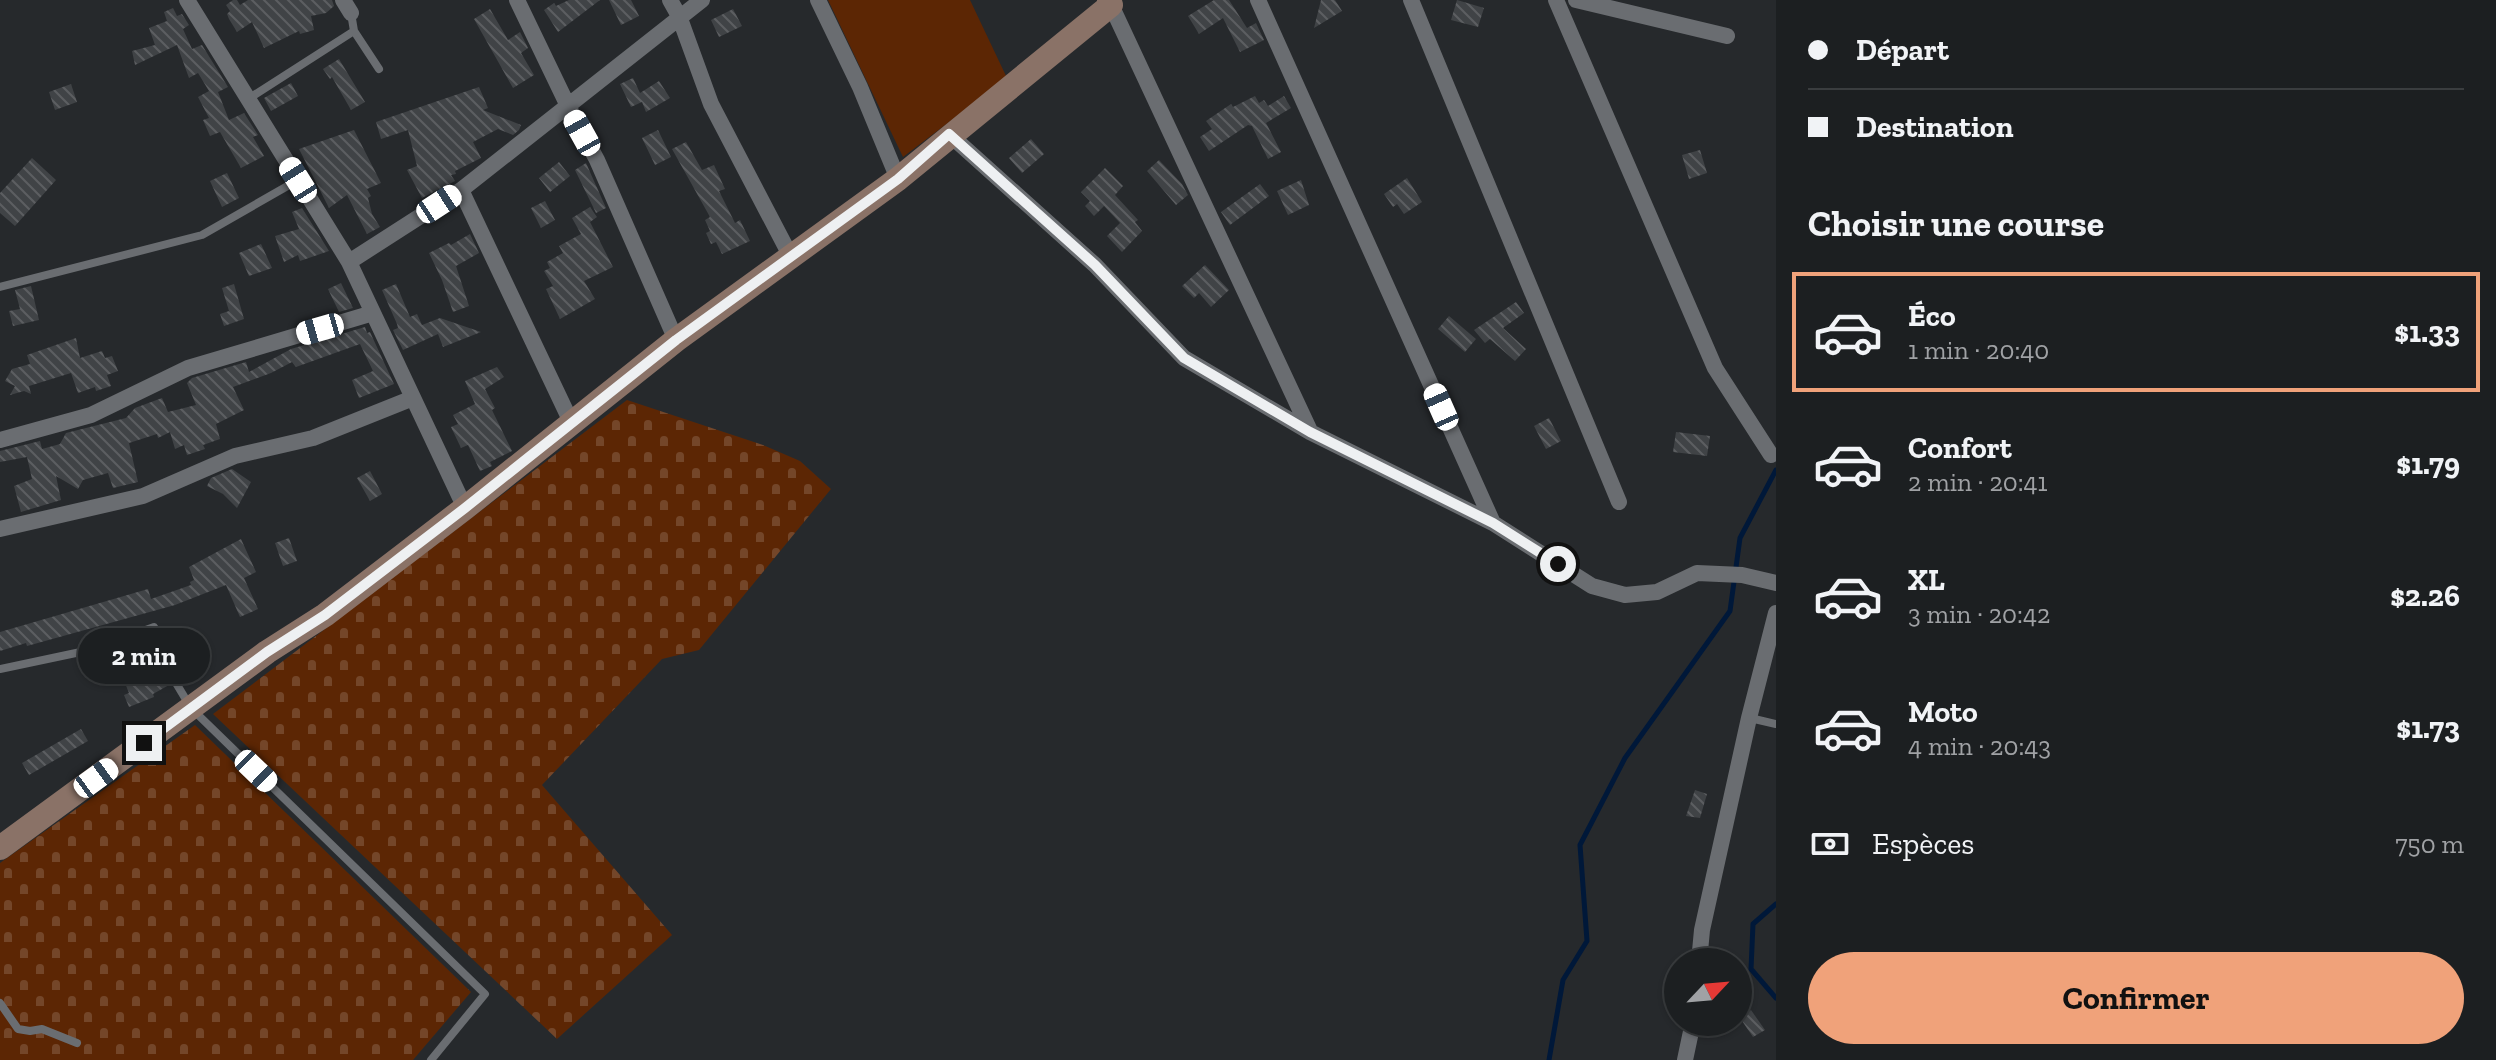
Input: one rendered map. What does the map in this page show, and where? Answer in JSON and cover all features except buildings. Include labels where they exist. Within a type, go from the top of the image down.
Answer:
[{"type":"street","points":[[187,0],[349,262],[465,508]]},
{"type":"street","points":[[517,0],[597,160],[676,340]]},
{"type":"street","points":[[670,0],[679,16],[711,104],[791,257]]},
{"type":"street","points":[[349,262],[461,190],[702,0]]},
{"type":"street","points":[[818,0],[860,87],[898,179]]},
{"type":"street","points":[[1258,0],[1493,523]]},
{"type":"street","points":[[1411,0],[1619,502]]},
{"type":"street","points":[[1556,0],[1715,368],[1774,455]]},
{"type":"street","points":[[1576,0],[1727,36]]},
{"type":"street","points":[[0,848],[267,652],[325,615],[676,340],[898,179],[1110,2],[1310,432]]},
{"type":"street","points":[[949,134],[1095,265],[1184,358],[1310,432],[1493,523],[1592,586],[1625,595],[1657,592],[1697,573],[1742,575],[1776,583]]},
{"type":"street","points":[[461,190],[572,424]]},
{"type":"street","points":[[0,440],[91,415],[188,368],[373,313]]},
{"type":"street","points":[[0,529],[143,496],[235,456],[313,438],[413,398]]},
{"type":"street","points":[[1700,948],[1749,718],[1776,613]]},
{"type":"street","points":[[1685,1060],[1690,1036]]},
{"type":"lane","points":[[347,6],[354,31],[379,69]]},
{"type":"lane","points":[[248,99],[354,31]]},
{"type":"lane","points":[[0,287],[202,235],[298,180]]},
{"type":"lane","points":[[0,669],[90,650],[154,627],[173,678],[191,708],[485,994],[431,1060]]},
{"type":"lane","points":[[1749,718],[1776,724]]},
{"type":"lane","points":[[0,1003],[18,1029],[42,1029],[77,1043]]},
{"type":"green space","points":[[828,0],[970,0],[1007,78],[903,157]]},
{"type":"green space","points":[[627,400],[763,445],[800,461],[831,489],[699,650],[662,659],[542,785],[672,935],[557,1039],[213,714]]},
{"type":"green space","points":[[195,725],[471,992],[413,1060],[0,1060],[0,863]]},
{"type":"waterway","points":[[1549,1060],[1563,980],[1587,941],[1580,845],[1625,758],[1730,611],[1740,538],[1776,470]]},
{"type":"waterway","points":[[1776,904],[1753,924],[1751,969],[1776,998]]},
{"type":"route","points":[[144,743],[267,652],[325,615],[676,340],[898,179],[949,134],[1095,265],[1184,358],[1310,432],[1493,523],[1558,564]]}]
